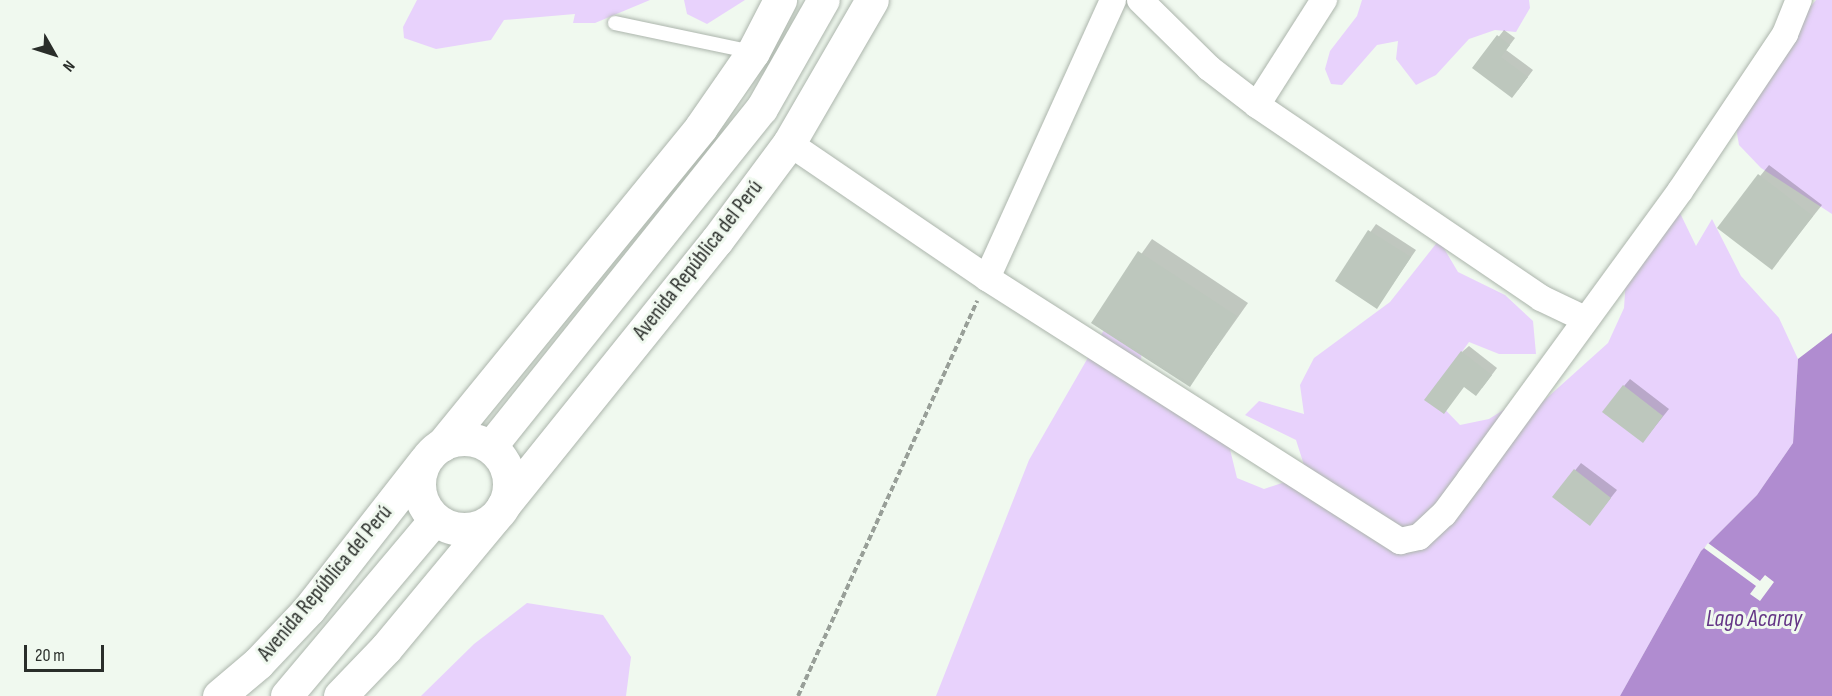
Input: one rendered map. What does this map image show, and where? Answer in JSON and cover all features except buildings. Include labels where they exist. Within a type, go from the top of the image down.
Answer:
[{"type":"highway","name":"Avenida República del Perú","points":[[219,696],[258,663],[309,609],[433,453],[701,128],[753,52],[780,0]]},
{"type":"highway","name":"Avenida República del Perú","points":[[340,696],[386,648],[717,240],[789,143],[872,0]]},
{"type":"highway","points":[[467,439],[491,447],[506,468],[509,481],[499,511],[465,528],[436,519],[422,499],[419,487],[433,453],[467,439]]},
{"type":"street","points":[[491,447],[762,109],[824,0]]},
{"type":"street","points":[[987,278],[1113,0]]},
{"type":"street","points":[[1140,0],[1209,68],[1257,105],[1541,298],[1585,319]]},
{"type":"street","points":[[1257,105],[1324,0]]},
{"type":"street","points":[[789,143],[987,278],[1400,541],[1419,537],[1444,514],[1680,191],[1785,34],[1799,0]]},
{"type":"street","points":[[287,696],[436,519]]},
{"type":"lane","points":[[615,23],[753,52]]},
{"type":"path","points":[[798,696],[987,278]]},
{"type":"shaded area","points":[[417,0],[650,0],[595,23],[573,23],[575,14],[504,20],[491,40],[436,49],[404,38],[403,27]]},
{"type":"shaded area","points":[[684,0],[745,0],[707,24],[687,14]]},
{"type":"shaded area","points":[[1362,0],[1529,0],[1530,8],[1516,32],[1495,30],[1469,39],[1436,75],[1416,85],[1396,59],[1398,41],[1377,45],[1342,85],[1331,84],[1325,69],[1330,51],[1357,16]]},
{"type":"shaded area","points":[[1816,0],[1832,0],[1832,214],[1761,168],[1739,145],[1735,122],[1798,21]]},
{"type":"shaded area","points":[[1679,211],[1696,246],[1712,219],[1741,276],[1779,318],[1798,359],[1793,443],[1757,495],[1701,551],[1620,696],[936,696],[1029,460],[1112,316],[1142,345],[1141,361],[1129,379],[1227,437],[1237,478],[1264,489],[1294,479],[1304,465],[1296,440],[1245,415],[1259,401],[1304,414],[1300,385],[1314,358],[1390,302],[1439,240],[1458,272],[1505,295],[1533,321],[1536,354],[1499,354],[1469,342],[1431,395],[1460,425],[1489,419],[1516,402],[1539,405],[1608,343],[1624,308],[1626,277]]},
{"type":"shaded area","points":[[527,603],[603,615],[631,657],[626,696],[421,696],[474,644]]},
{"type":"water","name":"Lago Acaray","points":[[1832,333],[1832,696],[1620,696],[1701,551],[1757,495],[1793,443],[1798,359]]},
{"type":"pier","points":[[1708,543],[1760,581],[1765,575],[1774,582],[1760,601],[1750,594],[1756,586],[1704,548]]}]
